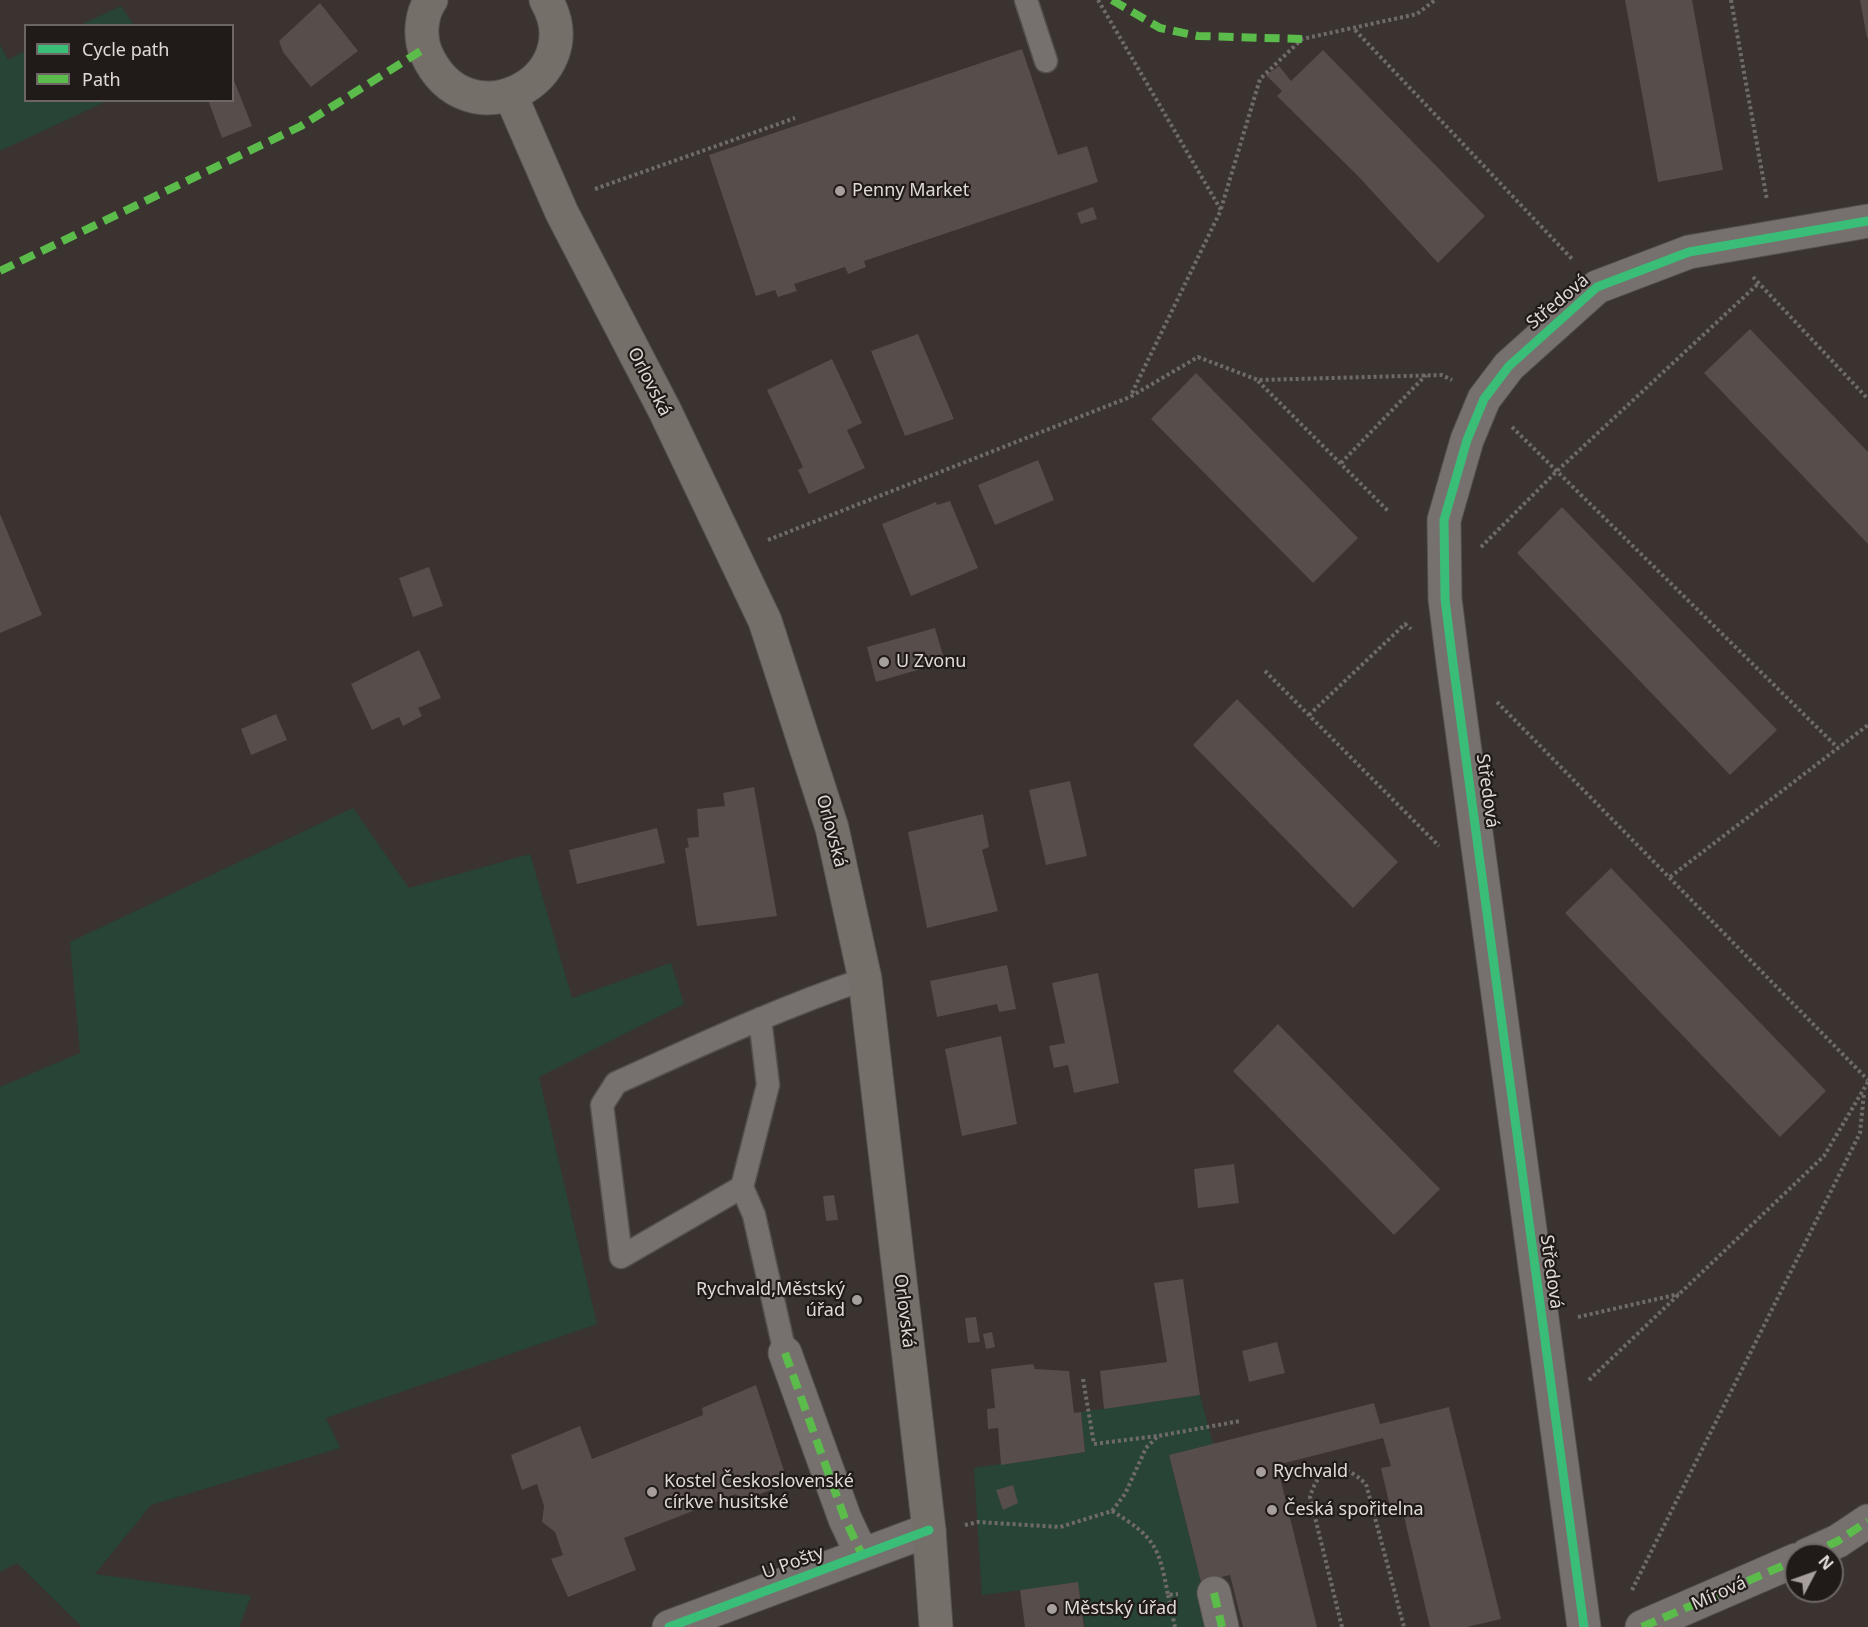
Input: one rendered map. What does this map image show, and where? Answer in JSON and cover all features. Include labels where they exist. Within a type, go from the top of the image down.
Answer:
[{"type":"main road","points":[[427,2],[422,26],[424,49],[433,69],[448,85],[467,96],[489,100],[511,96],[530,86],[544,70],[553,51],[556,29],[551,8],[546,0]]},
{"type":"main road","name":"Orlovská","points":[[511,96],[562,213],[664,411],[765,621],[832,828],[865,979],[929,1530],[936,1627]]},
{"type":"street","name":"Středová","points":[[1584,1627],[1541,1324],[1453,663],[1445,599],[1443,520],[1467,440],[1484,399],[1509,366],[1598,287],[1689,252],[1868,221]]},
{"type":"street","points":[[785,1353],[845,1519],[862,1555]]},
{"type":"street","points":[[1834,1543],[1868,1521]]},
{"type":"street","name":"U Pošty","points":[[669,1627],[929,1530]]},
{"type":"street","name":"Mírová","points":[[1642,1627],[1784,1565]]},
{"type":"street","points":[[1214,1593],[1222,1627]]},
{"type":"lane","points":[[1026,0],[1046,61]]},
{"type":"lane","points":[[742,1187],[621,1257],[602,1105],[616,1083],[797,1002],[865,979]]},
{"type":"lane","points":[[760,1019],[768,1085],[742,1187],[754,1215],[785,1353]]},
{"type":"path","points":[[1098,0],[1221,210]]},
{"type":"path","points":[[1130,397],[1221,210],[1260,80],[1302,39],[1355,30],[1418,14],[1435,0]]},
{"type":"path","points":[[1731,0],[1774,237]]},
{"type":"path","points":[[1355,30],[1598,287]]},
{"type":"path","points":[[595,189],[795,118]]},
{"type":"path","points":[[1724,246],[1868,399]]},
{"type":"path","points":[[1475,553],[1557,471],[1759,283]]},
{"type":"path","points":[[765,542],[1130,397],[1198,357],[1258,380],[1442,375],[1484,399],[1838,748]]},
{"type":"path","points":[[1341,463],[1427,375]]},
{"type":"path","points":[[1258,380],[1389,512]]},
{"type":"path","points":[[1309,715],[1405,624],[1502,706],[1868,1081],[1864,1092],[1824,1156],[1587,1382],[1553,1398]]},
{"type":"path","points":[[1265,671],[1439,846]]},
{"type":"path","points":[[1670,878],[1868,725]]},
{"type":"path","points":[[1631,1591],[1860,1133],[1864,1092]]},
{"type":"path","points":[[1541,1324],[1679,1294]]},
{"type":"path","points":[[1083,1379],[1094,1444],[1158,1436],[1240,1421]]},
{"type":"path","points":[[929,1530],[978,1522],[1060,1527],[1112,1512],[1125,1494],[1146,1448],[1158,1436]]},
{"type":"path","points":[[1342,1627],[1310,1497],[1314,1483],[1324,1472],[1338,1468],[1353,1471],[1366,1484],[1404,1627]]},
{"type":"path","points":[[1112,1512],[1140,1529],[1160,1555],[1175,1627]]},
{"type":"path","points":[[1168,1595],[1214,1593]]},
{"type":"green space","points":[[121,6],[133,24],[82,24]]},
{"type":"green space","points":[[0,45],[8,60],[24,52],[24,102],[105,102],[0,151]]},
{"type":"green space","points":[[353,808],[409,888],[530,854],[572,998],[671,963],[684,1004],[539,1077],[597,1324],[326,1418],[340,1448],[151,1505],[95,1574],[251,1596],[239,1627],[82,1627],[17,1563],[0,1572],[0,1087],[80,1053],[70,942]]},
{"type":"green space","points":[[1200,1395],[1213,1444],[1169,1455],[1201,1582],[1211,1579],[1222,1627],[1085,1627],[1078,1583],[982,1595],[974,1468],[1085,1452],[1081,1412]]},
{"type":"building","points":[[1625,0],[1692,0],[1723,170],[1658,182]]},
{"type":"building","points":[[1860,0],[1868,0],[1868,38],[1867,38]]},
{"type":"building","points":[[320,3],[358,51],[311,87],[283,52],[279,41]]},
{"type":"building","points":[[1022,49],[1058,155],[1087,146],[1098,182],[864,261],[866,267],[848,274],[845,267],[794,284],[797,291],[778,297],[775,290],[756,296],[709,155]]},
{"type":"building","points":[[1323,50],[1485,216],[1438,263],[1358,176],[1277,96],[1282,91],[1266,75],[1279,66],[1291,81]]},
{"type":"building","points":[[234,81],[252,126],[222,138],[209,102],[234,102]]},
{"type":"building","points":[[1093,207],[1097,219],[1081,224],[1077,213]]},
{"type":"building","points":[[1750,329],[1868,452],[1868,544],[1704,373]]},
{"type":"building","points":[[918,334],[954,419],[905,436],[871,351]]},
{"type":"building","points":[[832,359],[862,423],[847,430],[865,468],[809,494],[798,470],[803,467],[767,390]]},
{"type":"building","points":[[1196,373],[1358,538],[1313,583],[1151,419]]},
{"type":"building","points":[[1038,460],[1054,500],[995,525],[978,485]]},
{"type":"building","points":[[950,501],[978,568],[911,596],[882,524],[936,502],[937,505]]},
{"type":"building","points":[[1562,507],[1777,730],[1730,775],[1517,553]]},
{"type":"building","points":[[0,514],[42,615],[0,633]]},
{"type":"building","points":[[429,567],[443,606],[413,617],[399,578]]},
{"type":"building","points":[[935,628],[945,662],[876,682],[867,647]]},
{"type":"building","points":[[419,650],[441,698],[418,708],[422,716],[403,726],[399,717],[372,730],[351,684]]},
{"type":"building","points":[[1237,699],[1398,862],[1353,908],[1193,745]]},
{"type":"building","points":[[276,714],[287,740],[251,755],[241,729]]},
{"type":"building","points":[[1070,781],[1087,856],[1046,865],[1029,790]]},
{"type":"building","points":[[754,787],[777,916],[697,926],[685,848],[689,847],[687,838],[699,837],[697,809],[725,806],[723,793]]},
{"type":"building","points":[[983,814],[989,847],[982,850],[998,911],[927,928],[908,832]]},
{"type":"building","points":[[657,828],[665,863],[577,884],[569,850]]},
{"type":"building","points":[[1611,868],[1826,1091],[1780,1137],[1565,913]]},
{"type":"building","points":[[1007,965],[1016,1009],[999,1012],[997,1004],[937,1017],[930,981]]},
{"type":"building","points":[[1098,973],[1119,1083],[1074,1093],[1068,1065],[1054,1068],[1049,1046],[1065,1043],[1052,983]]},
{"type":"building","points":[[1278,1024],[1440,1189],[1394,1235],[1233,1071]]},
{"type":"building","points":[[1001,1036],[1017,1124],[962,1136],[945,1049]]},
{"type":"building","points":[[1234,1164],[1239,1203],[1198,1208],[1194,1169]]},
{"type":"building","points":[[834,1195],[838,1220],[826,1221],[823,1196]]},
{"type":"building","points":[[1183,1279],[1200,1395],[1104,1409],[1100,1371],[1167,1362],[1154,1283]]},
{"type":"building","points":[[976,1317],[980,1342],[968,1343],[965,1318]]},
{"type":"building","points":[[992,1332],[995,1347],[986,1349],[983,1334]]},
{"type":"building","points":[[1277,1342],[1285,1373],[1249,1382],[1242,1351]]},
{"type":"building","points":[[1033,1364],[1035,1369],[1069,1371],[1074,1413],[1081,1412],[1085,1452],[1001,1465],[998,1428],[988,1429],[987,1409],[995,1408],[991,1369]]},
{"type":"building","name":"Kostel Československé církve husitské","points":[[756,1385],[788,1483],[740,1502],[736,1494],[624,1538],[636,1570],[568,1597],[551,1559],[563,1555],[555,1532],[542,1522],[544,1506],[537,1484],[522,1490],[511,1455],[580,1426],[592,1459],[703,1415],[702,1408]]},
{"type":"building","points":[[1374,1403],[1380,1424],[1449,1407],[1501,1619],[1467,1627],[1430,1627],[1402,1508],[1391,1511],[1381,1468],[1391,1466],[1383,1438],[1277,1465],[1317,1627],[1243,1627],[1230,1575],[1201,1582],[1169,1455]]},
{"type":"building","points":[[1013,1485],[1018,1503],[1003,1510],[996,1490]]},
{"type":"building","name":"Městský úřad","points":[[1078,1582],[1084,1627],[1025,1627],[1020,1590]]},
{"type":"marked path","points":[[1112,0],[1160,28],[1198,36],[1302,39]]},
{"type":"marked path","points":[[0,271],[301,126],[424,49]]},
{"type":"marked path","points":[[785,1353],[845,1519],[862,1555]]},
{"type":"marked path","points":[[1834,1543],[1868,1521]]},
{"type":"marked path","points":[[1642,1627],[1784,1565]]},
{"type":"marked path","points":[[1214,1593],[1222,1627]]},
{"type":"cycle path","points":[[1584,1627],[1453,663],[1445,599],[1444,520],[1467,440],[1484,399],[1509,366],[1597,287],[1689,252],[1868,221]]},
{"type":"cycle path","points":[[669,1627],[929,1530]]},
{"type":"place","name":"Penny Market","points":[[840,191]]},
{"type":"place","name":"U Zvonu","points":[[884,662]]},
{"type":"place","name":"Rychvald,Městský úřad","points":[[857,1300]]},
{"type":"place","name":"Rychvald","points":[[1261,1472]]},
{"type":"place","name":"Kostel Československé církve husitské","points":[[652,1492]]},
{"type":"place","name":"Česká spořitelna","points":[[1272,1510]]},
{"type":"place","name":"Městský úřad","points":[[1052,1609]]}]
